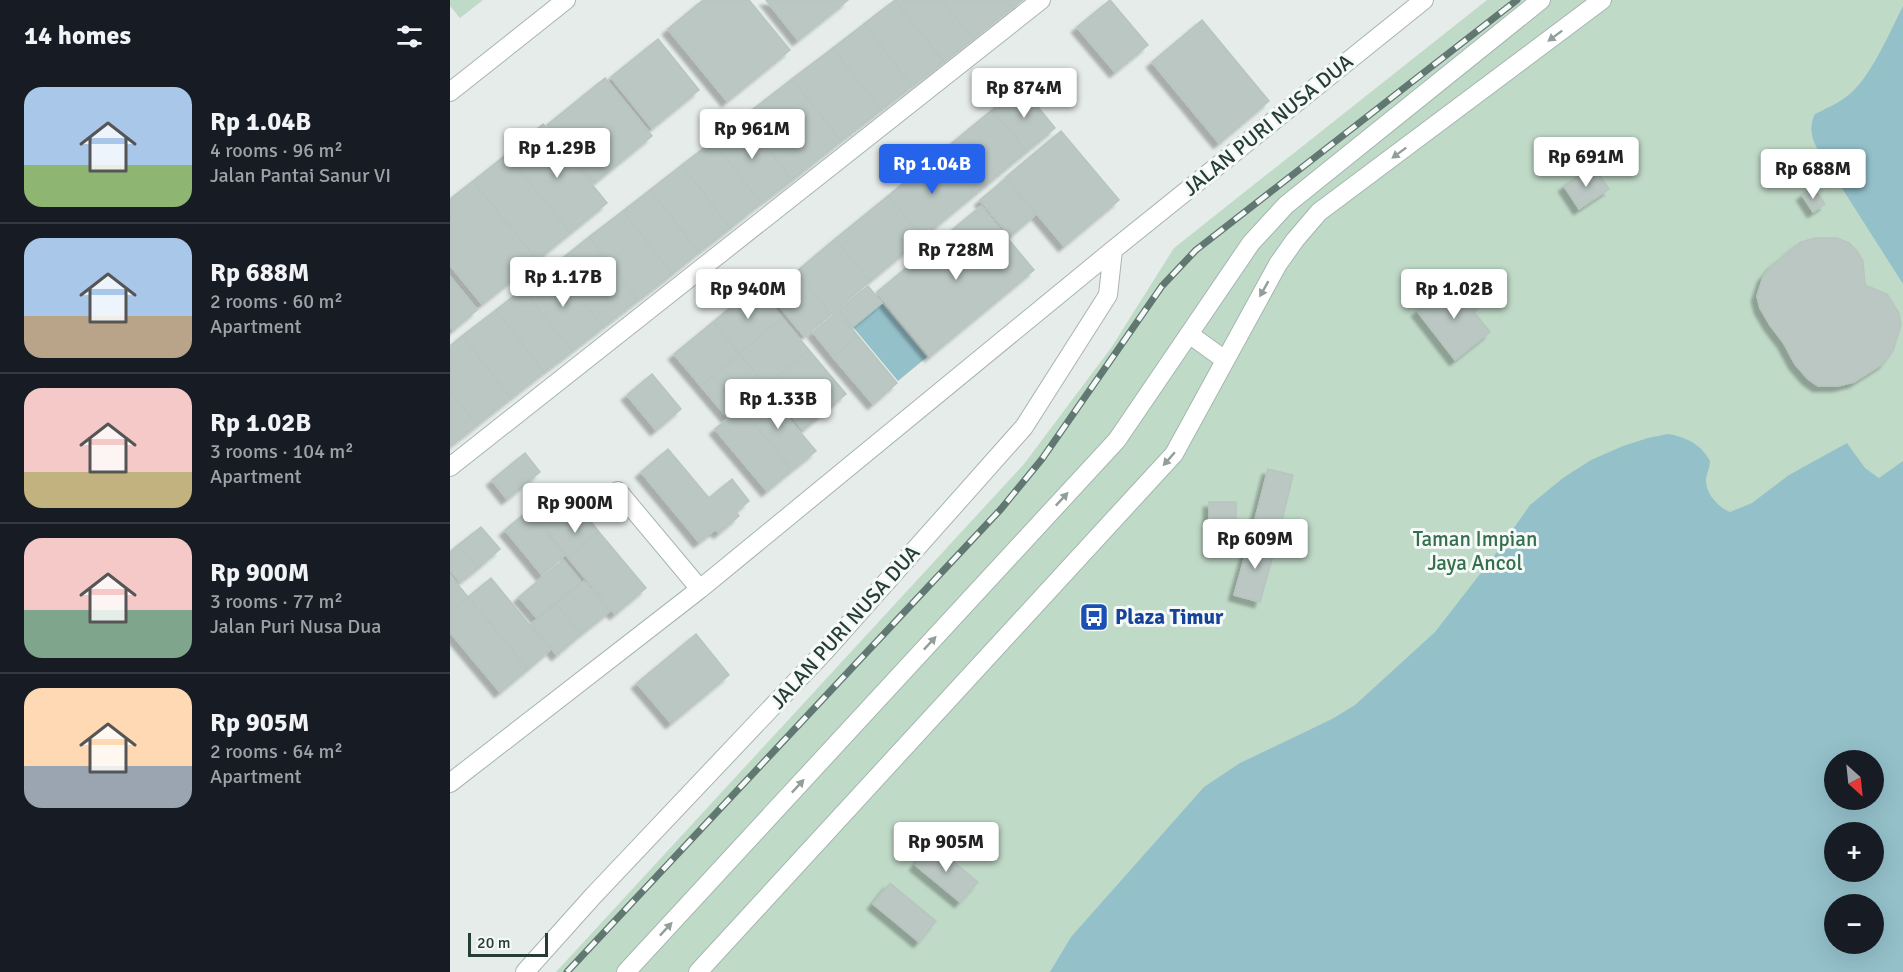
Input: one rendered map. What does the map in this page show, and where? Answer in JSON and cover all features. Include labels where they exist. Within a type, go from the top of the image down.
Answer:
[{"type":"street","points":[[450,92],[566,0]]},
{"type":"street","points":[[450,468],[1041,0]]},
{"type":"street","name":"JALAN PURI NUSA DUA","points":[[450,783],[700,589],[1113,250],[1424,0]]},
{"type":"street","points":[[626,972],[1117,440],[1251,243],[1286,205],[1541,0]]},
{"type":"street","points":[[698,972],[1174,454],[1278,264],[1319,212],[1602,0]]},
{"type":"street","name":"JALAN PURI NUSA DUA","points":[[525,972],[594,895],[825,651],[1024,427],[1108,295],[1113,250]]},
{"type":"street","points":[[1189,334],[1225,360]]},
{"type":"street","points":[[618,491],[700,589]]},
{"type":"green space","points":[[450,0],[483,0],[460,18],[450,6]]},
{"type":"green space","name":"Taman Impian Jaya Ancol","points":[[1487,0],[1903,0],[1903,972],[556,972],[1024,464],[1111,348],[1174,248]]},
{"type":"water","points":[[1903,6],[1903,284],[1819,152],[1811,129],[1815,114],[1846,97],[1862,81],[1881,50]]},
{"type":"water","points":[[882,303],[927,357],[898,381],[853,327]]},
{"type":"water","points":[[1668,434],[1687,439],[1698,446],[1710,461],[1706,481],[1708,491],[1718,504],[1730,512],[1752,503],[1789,475],[1847,443],[1865,468],[1879,478],[1903,461],[1903,972],[1050,972],[1071,937],[1204,787],[1240,763],[1332,719],[1355,705],[1435,632],[1530,505],[1563,478],[1591,460],[1623,446]]},
{"type":"building","points":[[703,0],[749,0],[790,50],[727,101],[668,29]]},
{"type":"building","points":[[766,0],[848,0],[798,40]]},
{"type":"building","points":[[895,0],[942,0],[973,39],[944,62]]},
{"type":"building","points":[[895,0],[944,62],[912,86],[864,24]]},
{"type":"building","points":[[942,0],[1006,0],[1012,8],[973,39]]},
{"type":"building","points":[[1006,0],[1023,0],[1012,8]]},
{"type":"building","points":[[1110,0],[1148,45],[1115,72],[1077,27]]},
{"type":"building","points":[[1202,20],[1269,101],[1219,143],[1152,62]]},
{"type":"building","points":[[864,24],[912,86],[881,110],[833,48]]},
{"type":"building","points":[[658,39],[699,90],[652,128],[611,77]]},
{"type":"building","points":[[833,48],[881,110],[841,141],[792,79]]},
{"type":"building","points":[[605,78],[652,136],[594,183],[547,125]]},
{"type":"building","points":[[792,79],[841,141],[792,180],[743,117]]},
{"type":"building","points":[[1021,86],[1055,128],[1027,151],[992,110]]},
{"type":"building","points":[[992,110],[1027,151],[975,194],[941,152]]},
{"type":"building","points":[[743,117],[792,180],[761,203],[713,141]]},
{"type":"building","points":[[543,124],[607,203],[570,233],[507,154]]},
{"type":"building","points":[[1061,131],[1119,200],[1064,246],[1006,177]]},
{"type":"building","points":[[713,141],[761,203],[730,228],[682,165]]},
{"type":"building","points":[[1787,150],[1801,169],[1785,180],[1772,161]]},
{"type":"building","points":[[941,152],[975,194],[923,237],[888,196]]},
{"type":"building","points":[[507,154],[570,233],[537,260],[473,181]]},
{"type":"building","points":[[682,165],[730,228],[699,252],[650,190]]},
{"type":"building","points":[[1593,166],[1609,189],[1579,209],[1564,186]]},
{"type":"building","points":[[1005,179],[1035,215],[1010,236],[980,200]]},
{"type":"building","points":[[473,181],[537,260],[482,304],[450,265],[450,199]]},
{"type":"building","points":[[1813,187],[1825,204],[1813,212],[1802,195]]},
{"type":"building","points":[[650,190],[699,252],[672,274],[623,211]]},
{"type":"building","points":[[888,196],[923,237],[870,281],[835,239]]},
{"type":"building","points":[[981,206],[1034,270],[930,356],[877,292]]},
{"type":"building","points":[[623,211],[672,274],[638,300],[589,237]]},
{"type":"building","points":[[589,237],[638,300],[603,327],[554,265]]},
{"type":"building","points":[[1815,238],[1837,238],[1849,243],[1857,251],[1863,261],[1865,285],[1887,294],[1899,313],[1901,325],[1893,351],[1884,363],[1854,382],[1838,386],[1818,386],[1808,379],[1795,364],[1770,325],[1760,308],[1757,296],[1763,277],[1773,265],[1801,242]]},
{"type":"building","points":[[835,239],[870,281],[831,314],[796,272]]},
{"type":"building","points":[[554,265],[603,327],[572,351],[523,289]]},
{"type":"building","points":[[796,272],[831,314],[804,336],[770,294]]},
{"type":"building","points":[[450,277],[477,310],[453,330],[450,326]]},
{"type":"building","points":[[1457,280],[1479,308],[1474,312],[1490,332],[1455,360],[1417,311]]},
{"type":"building","points":[[756,286],[782,318],[739,354],[713,322]]},
{"type":"building","points":[[868,286],[882,303],[853,327],[839,310]]},
{"type":"building","points":[[523,289],[572,351],[544,372],[496,310]]},
{"type":"building","points":[[496,310],[544,372],[511,398],[462,336]]},
{"type":"building","points":[[838,312],[858,336],[833,357],[813,332]]},
{"type":"building","points":[[782,318],[809,350],[766,385],[739,354]]},
{"type":"building","points":[[713,322],[739,354],[701,386],[674,354]]},
{"type":"building","points":[[462,336],[511,398],[477,425],[450,391],[450,346]]},
{"type":"building","points":[[858,336],[897,383],[873,404],[833,357]]},
{"type":"building","points":[[809,350],[846,394],[803,430],[766,385]]},
{"type":"building","points":[[739,354],[766,385],[727,417],[701,386]]},
{"type":"building","points":[[652,374],[681,409],[656,430],[627,395]]},
{"type":"building","points":[[764,389],[816,451],[792,470],[741,408]]},
{"type":"building","points":[[450,391],[477,425],[450,446]]},
{"type":"building","points":[[741,408],[792,470],[767,491],[715,429]]},
{"type":"building","points":[[668,449],[709,498],[732,479],[749,501],[736,512],[739,516],[719,533],[716,529],[699,542],[641,472]]},
{"type":"building","points":[[525,453],[540,472],[507,499],[492,480]]},
{"type":"building","points":[[1268,469],[1293,475],[1279,533],[1253,527]]},
{"type":"building","points":[[560,485],[582,510],[551,536],[530,510]]},
{"type":"building","points":[[1209,502],[1236,502],[1236,550],[1209,550]]},
{"type":"building","points":[[582,510],[599,532],[568,557],[551,536]]},
{"type":"building","points":[[528,511],[565,555],[542,575],[505,530]]},
{"type":"building","points":[[481,527],[500,549],[478,568],[458,545]]},
{"type":"building","points":[[599,532],[646,588],[615,614],[568,557]]},
{"type":"building","points":[[1250,538],[1276,545],[1260,602],[1234,595]]},
{"type":"building","points":[[458,545],[478,568],[460,582],[450,570],[450,552]]},
{"type":"building","points":[[563,560],[581,582],[537,618],[519,597]]},
{"type":"building","points":[[450,575],[468,597],[450,611]]},
{"type":"building","points":[[491,578],[550,650],[528,669],[468,597]]},
{"type":"building","points":[[584,581],[610,611],[581,634],[556,604]]},
{"type":"building","points":[[468,597],[528,669],[500,692],[450,632],[450,611]]},
{"type":"building","points":[[556,604],[581,634],[557,655],[531,624]]},
{"type":"building","points":[[696,634],[729,675],[671,723],[637,683]]},
{"type":"building","points":[[932,844],[978,882],[960,902],[915,865]]},
{"type":"building","points":[[890,883],[936,921],[919,942],[873,904]]},
{"type":"railway","points":[[567,972],[1001,509],[1042,459],[1162,286],[1196,250],[1517,0]]},
{"type":"place","name":"Plaza Timur","points":[[1094,617]]}]
